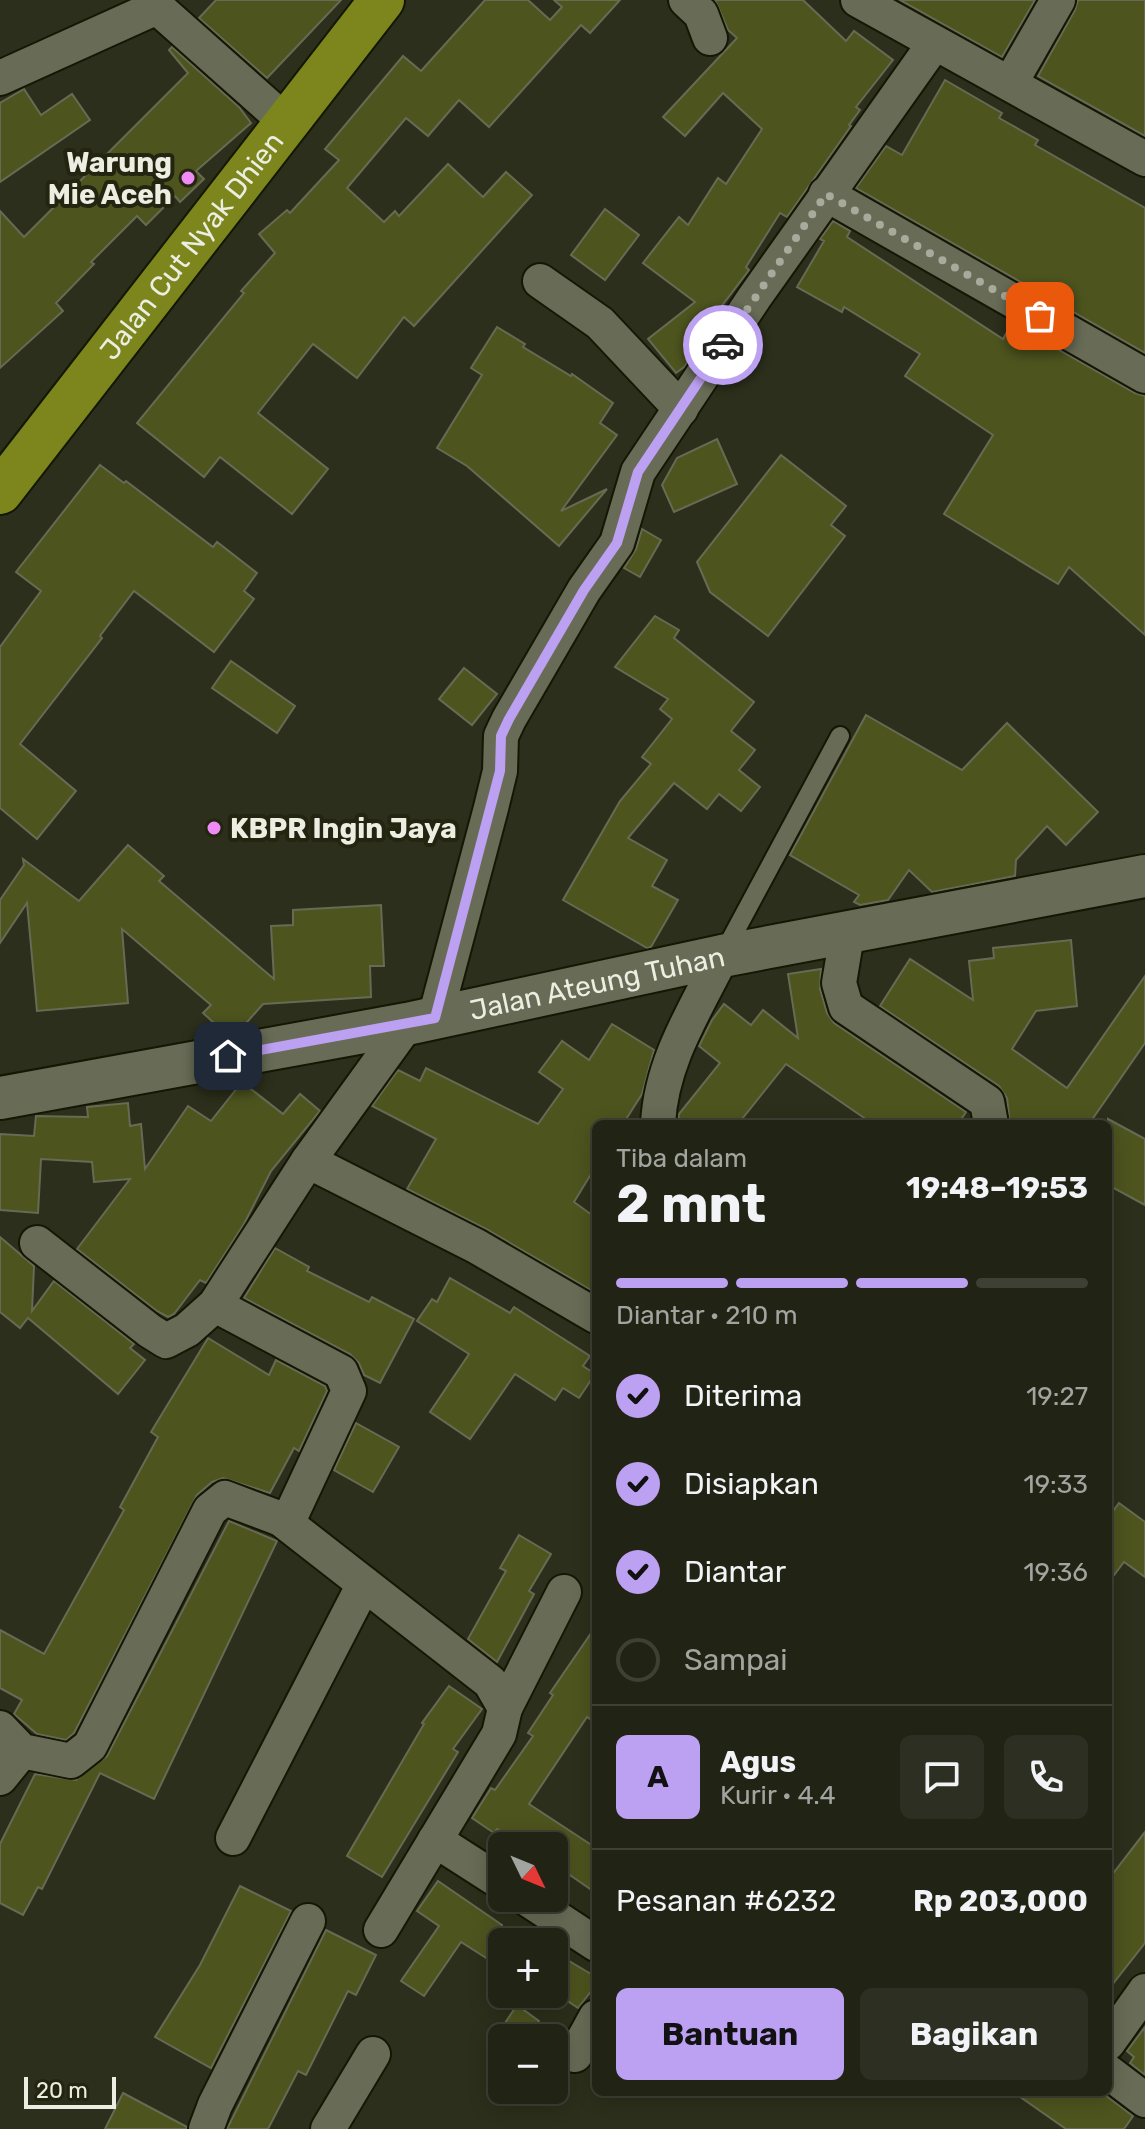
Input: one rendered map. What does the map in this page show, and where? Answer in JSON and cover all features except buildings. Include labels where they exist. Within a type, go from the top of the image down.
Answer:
[{"type":"highway","name":"Jalan Cut Nyak Dhien","points":[[0,492],[382,0]]},
{"type":"street","points":[[686,0],[701,14],[710,38]]},
{"type":"street","points":[[858,0],[934,44],[1011,82],[1145,159]]},
{"type":"street","points":[[1011,82],[1058,0]]},
{"type":"street","points":[[0,78],[152,4],[286,122]]},
{"type":"street","points":[[37,1243],[166,1341],[187,1330],[215,1305],[308,1161],[421,1021],[497,784],[501,736],[584,590],[617,543],[638,472],[826,194],[934,44]]},
{"type":"street","points":[[826,194],[1145,376]]},
{"type":"street","points":[[540,281],[600,323],[681,409]]},
{"type":"street","name":"Jalan Ateung Tuhan","points":[[0,1098],[421,1021],[722,956],[847,935],[1145,876]]},
{"type":"street","points":[[847,935],[839,983],[846,1007],[987,1102],[990,1120]]},
{"type":"street","points":[[658,1120],[659,1096],[672,1056],[722,956]]},
{"type":"street","points":[[308,1161],[476,1246],[592,1314]]},
{"type":"street","points":[[215,1305],[341,1372],[349,1391],[292,1513],[281,1519]]},
{"type":"street","points":[[0,1778],[11,1740],[71,1761],[90,1746],[210,1510],[225,1498],[281,1519],[490,1682],[505,1708]]},
{"type":"street","points":[[233,1838],[364,1584]]},
{"type":"street","points":[[381,1930],[499,1734],[505,1708],[564,1592]]},
{"type":"street","points":[[435,1840],[488,1874]]},
{"type":"street","points":[[547,1912],[592,1941]]},
{"type":"street","points":[[206,2129],[215,2105],[308,1921]]},
{"type":"street","points":[[1112,2037],[1145,1991]]},
{"type":"street","points":[[575,2055],[592,2024]]},
{"type":"street","points":[[328,2129],[373,2054]]},
{"type":"street","points":[[1112,2075],[1145,2100]]},
{"type":"lane","points":[[722,956],[840,736]]},
{"type":"way so far","points":[[723,345],[826,194],[1040,316]]},
{"type":"place","name":"Warung Mie Aceh","points":[[188,178]]},
{"type":"place","name":"KBPR Ingin Jaya","points":[[214,828]]},
{"type":"route","points":[[228,1056],[435,1018],[500,771],[501,736],[584,590],[617,543],[638,472],[723,345]]}]
